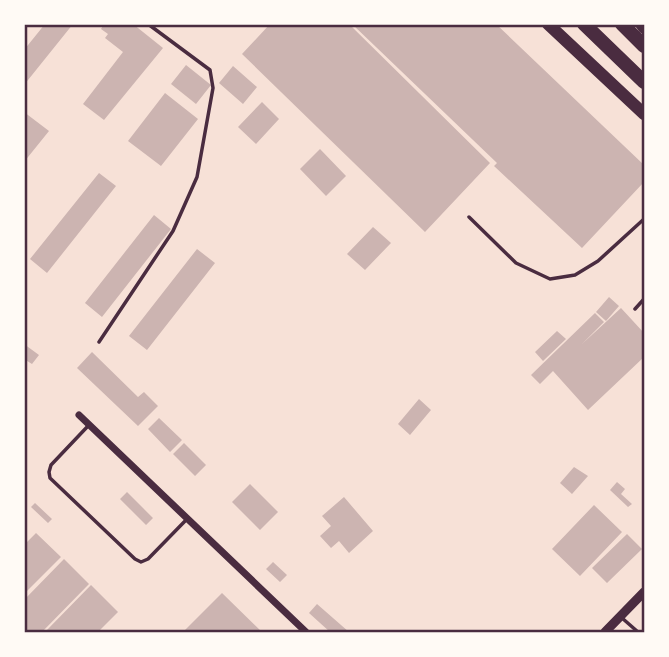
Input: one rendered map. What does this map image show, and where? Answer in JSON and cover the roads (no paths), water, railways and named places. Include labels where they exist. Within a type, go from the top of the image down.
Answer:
[{"type":"highway","points":[[584,24],[645,82]]},
{"type":"highway","points":[[622,24],[645,46]]},
{"type":"main road","points":[[548,24],[645,114]]},
{"type":"street","points":[[79,415],[306,632]]},
{"type":"street","points":[[605,632],[645,592]]},
{"type":"lane","points":[[99,342],[173,230],[197,177],[213,88],[210,70],[148,24]]},
{"type":"lane","points":[[469,217],[516,263],[550,279],[575,275],[598,261],[645,219]]},
{"type":"lane","points":[[635,309],[645,299]]},
{"type":"lane","points":[[89,425],[51,465],[50,478],[141,562],[148,559],[187,519]]},
{"type":"lane","points":[[621,616],[638,632]]}]
